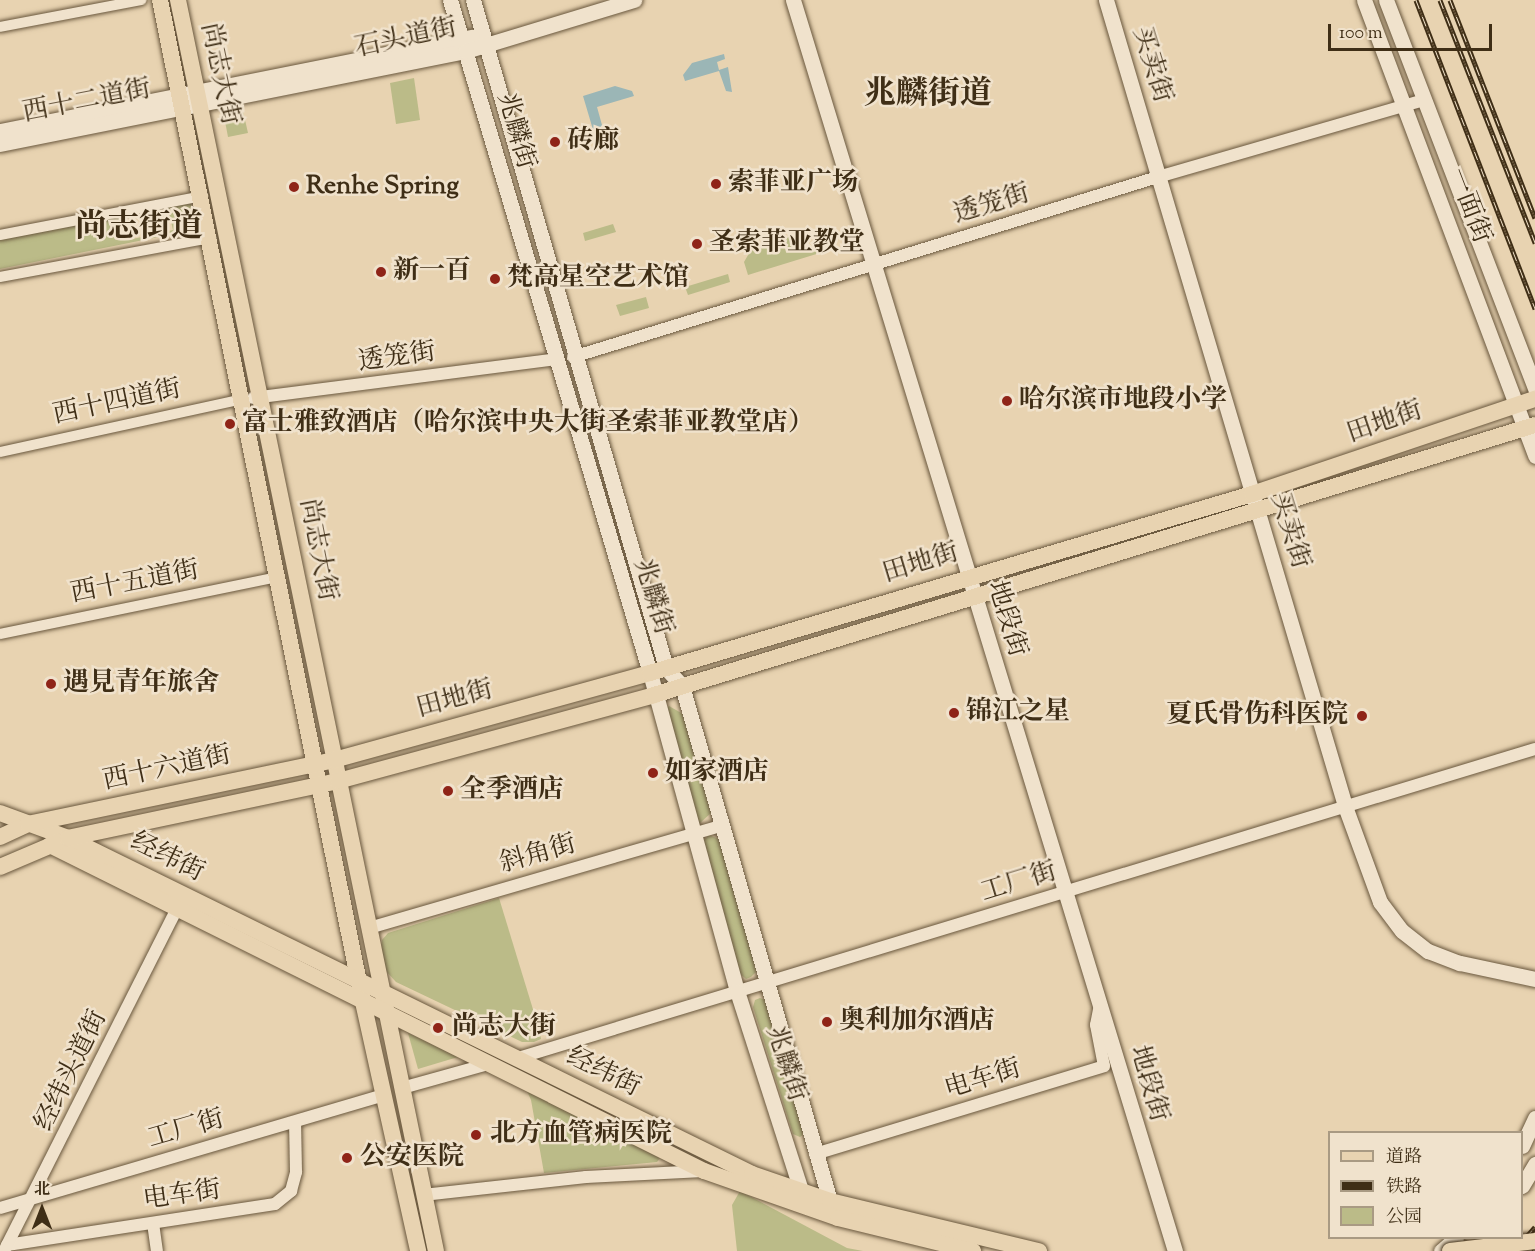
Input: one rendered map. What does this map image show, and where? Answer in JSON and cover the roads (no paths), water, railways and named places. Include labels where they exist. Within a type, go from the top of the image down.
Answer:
[{"type":"main road","name":"尚志大街","points":[[160,0],[203,196],[363,1002],[418,1251]]},
{"type":"main road","name":"尚志大街","points":[[178,0],[436,1251]]},
{"type":"main road","name":"兆麟街","points":[[450,0],[557,359],[658,671],[681,686],[767,982],[814,1154],[830,1202]]},
{"type":"main road","name":"兆麟街","points":[[473,0],[482,40],[573,357],[658,671],[654,695],[692,833],[737,991],[800,1191],[808,1208]]},
{"type":"main road","name":"石头道街","points":[[482,40],[604,0]]},
{"type":"main road","name":"石头道街","points":[[182,102],[464,45],[634,0]]},
{"type":"main road","name":"地段街","points":[[793,0],[1063,893],[1100,1005],[1175,1251]]},
{"type":"main road","name":"买卖街","points":[[1106,0],[1161,176],[1252,494],[1346,809],[1380,902],[1402,932],[1428,951],[1452,960],[1535,979]]},
{"type":"main road","name":"一面街","points":[[1364,0],[1518,405],[1531,427],[1535,456]]},
{"type":"main road","name":"一面街","points":[[1386,0],[1535,389]]},
{"type":"main road","name":"西十二道街","points":[[0,131],[182,102]]},
{"type":"main road","name":"西十二道街","points":[[0,144],[182,102]]},
{"type":"main road","name":"田地街","points":[[317,764],[658,671],[968,576],[1252,494],[1535,399]]},
{"type":"main road","name":"田地街","points":[[338,781],[654,695],[974,594],[1258,512],[1531,427]]},
{"type":"main road","name":"西十六道街","points":[[0,837],[28,824],[317,764]]},
{"type":"main road","name":"西十六道街","points":[[0,867],[68,838],[338,781]]},
{"type":"main road","name":"经纬街","points":[[2,816],[68,838],[752,1174],[830,1202],[1039,1251]]},
{"type":"main road","name":"经纬街","points":[[50,844],[704,1171],[808,1208],[973,1251]]},
{"type":"main road","points":[[1523,1142],[1535,1118]]},
{"type":"main road","points":[[1523,1183],[1535,1164]]},
{"type":"main road","points":[[1441,1251],[1455,1239]]},
{"type":"main road","points":[[1471,1251],[1483,1239]]},
{"type":"main road","points":[[1450,1251],[1535,1241]]},
{"type":"street","points":[[0,27],[141,0]]},
{"type":"street","name":"透笼街","points":[[573,357],[1161,176],[1424,100]]},
{"type":"street","points":[[0,235],[203,196]]},
{"type":"street","points":[[0,277],[211,238]]},
{"type":"street","name":"透笼街","points":[[243,399],[557,359]]},
{"type":"street","name":"西十四道街","points":[[0,452],[243,399]]},
{"type":"street","name":"西十五道街","points":[[0,634],[278,577]]},
{"type":"street","name":"工厂街","points":[[515,1059],[1346,809],[1535,749]]},
{"type":"street","name":"斜角街","points":[[369,928],[720,826]]},
{"type":"street","name":"经纬头道街","points":[[5,1248],[33,1198],[177,909]]},
{"type":"street","name":"电车街","points":[[814,1154],[1104,1066],[1096,1025],[1100,1005]]},
{"type":"street","points":[[402,1088],[488,1064]]},
{"type":"street","name":"工厂街","points":[[0,1208],[384,1095]]},
{"type":"street","name":"电车街","points":[[5,1248],[274,1204],[291,1191],[296,1172],[296,1122]]},
{"type":"street","points":[[423,1195],[586,1177],[704,1171]]},
{"type":"street","points":[[153,1224],[158,1251]]},
{"type":"water","points":[[724,54],[725,59],[717,62],[719,70],[728,67],[732,92],[726,91],[719,71],[685,81],[683,75],[692,63]]},
{"type":"water","points":[[615,86],[632,91],[634,96],[597,107],[607,143],[599,150],[583,96]]},
{"type":"railway","points":[[1416,0],[1535,309]]},
{"type":"railway","points":[[1440,0],[1535,243]]},
{"type":"railway","points":[[1450,0],[1535,218]]},
{"type":"railway","points":[[1514,1251],[1535,1227]]},
{"type":"place","name":"砖廊","points":[[555,142]]},
{"type":"place","name":"索菲亚广场","points":[[716,184]]},
{"type":"place","name":"Renhe Spring","points":[[294,187]]},
{"type":"place","name":"圣索菲亚教堂","points":[[697,244]]},
{"type":"place","name":"新一百","points":[[381,272]]},
{"type":"place","name":"梵高星空艺术馆","points":[[495,279]]},
{"type":"place","name":"哈尔滨市地段小学","points":[[1007,401]]},
{"type":"place","name":"富士雅致酒店（哈尔滨中央大街圣索菲亚教堂店）","points":[[230,424]]},
{"type":"place","name":"遇見青年旅舍","points":[[51,684]]},
{"type":"place","name":"锦江之星","points":[[954,713]]},
{"type":"place","name":"夏氏骨伤科医院","points":[[1362,716]]},
{"type":"place","name":"如家酒店","points":[[653,773]]},
{"type":"place","name":"全季酒店","points":[[448,791]]},
{"type":"place","name":"奥利加尔酒店","points":[[827,1022]]},
{"type":"place","name":"尚志大街","points":[[438,1028]]},
{"type":"place","name":"北方血管病医院","points":[[476,1135]]},
{"type":"place","name":"公安医院","points":[[347,1158]]},
{"type":"district","name":"兆麟街道","points":[[928,95]]},
{"type":"district","name":"尚志街道","points":[[139,228]]}]
